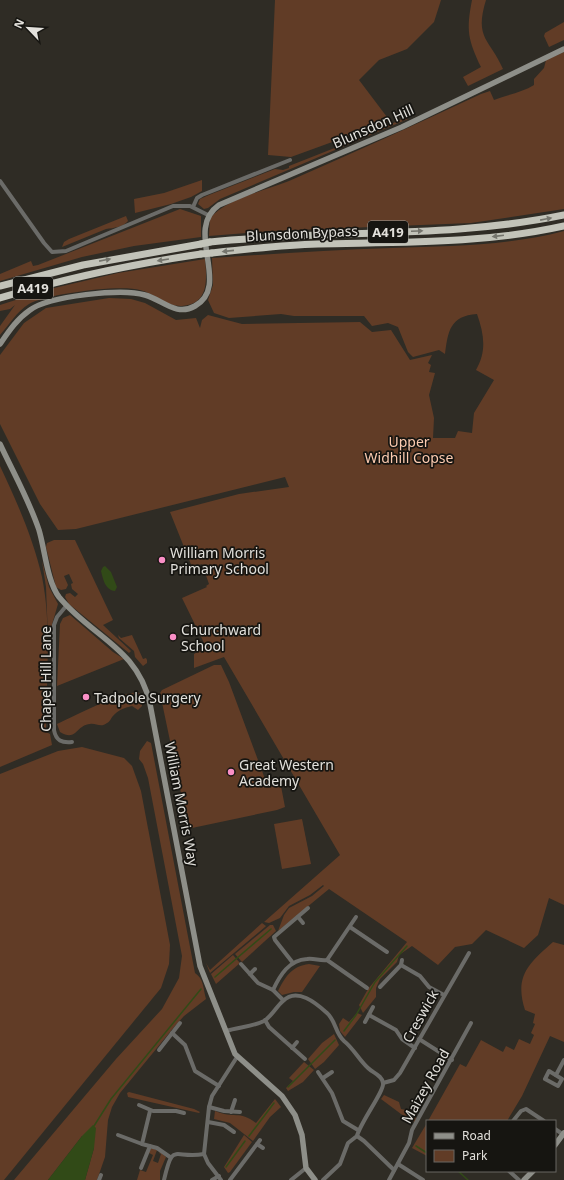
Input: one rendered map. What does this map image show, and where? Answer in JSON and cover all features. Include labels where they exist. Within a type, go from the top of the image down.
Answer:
[{"type":"highway","name":"Blunsdon Bypass","points":[[0,286],[67,268],[136,254],[210,242],[291,235],[462,230],[496,227],[564,216]]},
{"type":"highway","name":"Blunsdon Bypass","points":[[0,298],[67,279],[133,265],[202,254],[317,244],[463,240],[545,230],[564,226]]},
{"type":"street","name":"Blunsdon Hill","points":[[208,215],[213,209],[224,202],[395,130],[564,49]]},
{"type":"street","points":[[193,207],[197,198],[202,194],[290,160]]},
{"type":"street","points":[[0,181],[50,250],[56,252],[66,250],[173,206],[186,205],[193,207],[208,215],[204,226],[209,285],[205,296],[194,306],[182,310],[177,310],[145,295],[129,292],[53,300],[36,306],[23,315],[0,344]]},
{"type":"street","name":"William Morris Way","points":[[0,444],[39,530],[54,589],[67,605],[129,659],[139,672],[145,686],[198,956],[237,1056],[277,1092],[292,1109],[302,1135],[306,1168],[315,1180]]},
{"type":"street","name":"Chapel Hill Lane","points":[[67,605],[57,617],[54,625],[54,730],[55,736],[59,741],[72,742]]},
{"type":"street","points":[[293,963],[274,938],[308,908]]},
{"type":"street","points":[[298,917],[303,923]]},
{"type":"street","points":[[327,960],[356,917]]},
{"type":"street","points":[[350,927],[387,952]]},
{"type":"street","name":"Creswick","points":[[383,1083],[397,1078],[444,995],[468,958],[469,953]]},
{"type":"street","points":[[273,990],[282,974],[293,963],[306,959],[327,960],[367,988]]},
{"type":"street","points":[[380,986],[402,962],[420,976],[429,987],[444,995]]},
{"type":"street","points":[[241,964],[260,984],[273,990],[283,1000]]},
{"type":"street","points":[[250,974],[255,969]]},
{"type":"street","points":[[226,1031],[265,1020],[283,1000],[293,996],[304,997],[326,1012],[333,1020],[340,1038],[353,1048],[368,1069],[381,1077],[383,1083],[382,1090],[367,1113],[358,1130],[357,1136],[348,1144],[340,1164],[323,1180]]},
{"type":"street","points":[[365,1022],[373,1007]]},
{"type":"street","points":[[369,1015],[396,1030],[402,1039],[414,1048]]},
{"type":"street","points":[[265,1020],[269,1027],[305,1059]]},
{"type":"street","points":[[159,1050],[180,1024]]},
{"type":"street","name":"Maizey Road","points":[[389,1180],[409,1143],[412,1130],[472,1024]]},
{"type":"street","points":[[172,1033],[185,1045],[194,1071],[218,1086]]},
{"type":"street","points":[[419,1040],[452,1060]]},
{"type":"street","points":[[292,1048],[297,1042]]},
{"type":"street","points":[[212,1180],[220,1178],[208,1163],[204,1154],[210,1100],[237,1056]]},
{"type":"street","points":[[556,1075],[564,1060],[559,1057]]},
{"type":"street","points":[[318,1072],[332,1093],[343,1121],[358,1130]]},
{"type":"street","points":[[323,1078],[332,1072]]},
{"type":"street","points":[[231,1112],[235,1100]]},
{"type":"street","points":[[139,1106],[150,1110],[176,1111],[184,1113]]},
{"type":"street","points":[[209,1107],[224,1112],[240,1112]]},
{"type":"street","points":[[514,1120],[521,1111],[526,1109],[542,1120]]},
{"type":"street","points":[[142,1144],[150,1110]]},
{"type":"street","points":[[208,1122],[224,1125],[234,1132]]},
{"type":"street","points":[[556,1144],[564,1134]]},
{"type":"street","points":[[118,1135],[159,1149],[170,1157]]},
{"type":"street","points":[[357,1136],[394,1170]]},
{"type":"street","points":[[230,1180],[259,1142],[263,1148]]},
{"type":"street","points":[[141,1168],[150,1146]]},
{"type":"street","points":[[170,1157],[177,1154],[204,1154]]},
{"type":"street","points":[[164,1180],[170,1157]]},
{"type":"street","points":[[398,1164],[423,1180]]},
{"type":"street","points":[[291,1180],[306,1168]]},
{"type":"street","points":[[510,1172],[519,1180]]},
{"type":"street","points":[[524,1180],[532,1172]]},
{"type":"street","points":[[99,1180],[101,1175]]},
{"type":"green space","points":[[275,0],[441,0],[434,22],[407,49],[379,60],[359,80],[390,121],[291,157],[268,155]]},
{"type":"green space","points":[[472,0],[486,0],[482,23],[483,31],[485,38],[503,69],[468,86],[463,77],[481,67],[469,35],[469,19]]},
{"type":"green space","points":[[564,22],[564,40],[549,47],[544,36],[545,33]]},
{"type":"green space","points":[[564,52],[564,209],[471,223],[272,231],[209,236],[210,218],[226,205],[289,181],[481,94],[490,91],[494,100],[525,90],[534,85],[534,79],[544,68],[546,60]]},
{"type":"green space","points":[[406,117],[408,119],[220,199],[208,208],[204,209],[198,204],[200,199],[209,195],[275,169],[283,170],[289,168],[289,166],[370,134]]},
{"type":"green space","points":[[202,180],[202,191],[191,197],[171,204],[135,213],[134,199],[164,193]]},
{"type":"green space","points":[[180,209],[201,216],[201,237],[134,246],[82,257],[0,281],[0,274],[31,261],[33,266],[38,265]]},
{"type":"green space","points":[[126,216],[128,221],[124,225],[106,229],[62,247],[64,242],[69,239]]},
{"type":"green space","name":"Upper Widhill Copse","points":[[564,231],[564,905],[549,898],[538,935],[524,948],[486,930],[472,944],[455,947],[438,965],[412,946],[399,955],[397,962],[380,979],[376,988],[376,997],[363,1013],[359,1005],[368,989],[407,942],[329,889],[278,931],[284,915],[289,908],[312,896],[324,886],[323,885],[310,895],[289,906],[280,918],[269,923],[264,922],[340,855],[224,657],[194,668],[194,654],[206,647],[182,598],[207,587],[206,586],[209,584],[202,564],[192,567],[170,512],[239,494],[289,487],[285,477],[76,529],[58,530],[40,504],[0,424],[0,355],[24,323],[46,308],[109,298],[131,299],[145,303],[176,320],[196,318],[200,328],[202,320],[208,315],[242,324],[360,322],[372,332],[391,330],[410,360],[432,355],[428,363],[431,365],[429,372],[435,373],[429,395],[434,418],[433,438],[455,438],[458,431],[472,433],[474,413],[494,380],[476,370],[482,356],[483,349],[483,335],[477,314],[468,315],[461,318],[452,326],[447,338],[445,354],[439,350],[413,357],[408,352],[398,327],[388,323],[372,326],[364,316],[294,316],[281,314],[229,318],[214,313],[208,300],[213,285],[212,258],[324,251],[457,246],[522,240]]},
{"type":"green space","points":[[205,259],[206,283],[204,290],[202,296],[191,304],[176,306],[140,290],[130,288],[83,291],[38,300],[29,304],[17,314],[0,335],[0,326],[15,305],[10,309],[0,311],[0,305],[50,289],[118,273]]},
{"type":"green space","points":[[0,466],[24,520],[42,577],[48,634],[46,732],[50,734],[52,745],[0,767]]},
{"type":"green space","points":[[54,540],[75,540],[113,620],[103,625],[131,651],[129,653],[69,604],[65,597],[66,594],[70,593],[75,597],[78,594],[72,589],[71,584],[73,583],[69,574],[64,576],[68,585],[66,589],[61,590],[56,587],[46,547],[47,543]]},
{"type":"green space","points":[[42,561],[49,587],[58,604],[48,638],[46,587]]},
{"type":"green space","points":[[70,615],[113,652],[124,659],[57,686],[60,624],[63,618]]},
{"type":"green space","points":[[118,635],[121,638],[132,635],[143,659],[146,658],[147,663],[143,666],[135,657],[134,651],[119,638]]},
{"type":"green space","points":[[214,665],[221,665],[229,682],[265,779],[280,781],[285,807],[277,810],[189,828],[160,693],[162,690]]},
{"type":"green space","points":[[138,692],[143,697],[142,706],[138,710],[132,706],[124,708],[117,712],[109,722],[105,724],[85,725],[70,735],[60,732],[57,724],[119,696]]},
{"type":"green space","points":[[147,741],[151,743],[195,973],[202,981],[206,999],[184,1016],[120,1093],[112,1107],[108,1120],[105,1157],[97,1180],[85,1180],[94,1148],[82,1136],[48,1180],[14,1180],[116,1059],[162,1009],[179,978],[182,956],[148,778],[143,764],[139,759],[140,751]]},
{"type":"green space","points":[[82,747],[124,758],[132,766],[141,791],[170,945],[169,964],[161,988],[4,1180],[0,1180],[0,774],[58,751]]},
{"type":"green space","points":[[302,819],[311,864],[282,869],[274,824]]},
{"type":"green space","points":[[262,923],[266,926],[210,973],[206,963],[210,970]]},
{"type":"green space","points":[[270,925],[273,925],[276,931],[242,962],[235,954]]},
{"type":"green space","points":[[553,942],[564,945],[564,1042],[550,1036],[522,1096],[508,1120],[429,1120],[460,1064],[466,1067],[481,1040],[503,1052],[506,1046],[514,1050],[519,1039],[530,1044],[534,1035],[531,1033],[535,1024],[533,1023],[535,1014],[525,1010],[521,988],[526,971],[537,957]]},
{"type":"green space","points":[[233,955],[240,963],[216,984],[211,974]]},
{"type":"green space","points":[[309,964],[320,966],[302,992],[282,995],[278,991],[283,981],[290,973],[298,967]]},
{"type":"green space","points":[[357,1013],[362,1015],[345,1037],[340,1031],[339,1024],[343,1018],[349,1022]]},
{"type":"green space","points":[[334,1034],[339,1045],[324,1062],[315,1069],[308,1059],[322,1043]]},
{"type":"green space","points":[[304,1062],[314,1070],[303,1082],[288,1091],[286,1088],[293,1081],[289,1078]]},
{"type":"green space","points":[[129,1092],[194,1109],[200,1112],[128,1097],[127,1093]]},
{"type":"green space","points":[[384,1095],[399,1102],[401,1109],[406,1110],[416,1118],[415,1122],[401,1114],[381,1099]]},
{"type":"green space","points":[[275,1099],[281,1107],[270,1117],[253,1141],[230,1123],[214,1119],[215,1111],[245,1117],[256,1123]]},
{"type":"green space","points":[[426,1125],[426,1155],[412,1148]]},
{"type":"green space","points":[[244,1135],[252,1142],[228,1173],[224,1167]]},
{"type":"green space","points":[[151,1148],[157,1150],[153,1161],[158,1163],[161,1154],[159,1153],[160,1152],[166,1157],[160,1171],[160,1180],[137,1180],[140,1170],[146,1172],[153,1155],[149,1153]]},
{"type":"shaded area","points":[[105,566],[111,572],[117,587],[115,591],[109,589],[104,581],[101,571]]},
{"type":"shaded area","points":[[93,1125],[96,1128],[94,1148],[85,1180],[48,1180],[82,1136]]},
{"type":"waterway","points":[[215,977],[271,929]]},
{"type":"waterway","points":[[344,1031],[356,1015],[375,982],[407,946]]},
{"type":"waterway","points":[[94,1126],[111,1099],[201,989]]},
{"type":"waterway","points":[[288,1087],[335,1040]]},
{"type":"waterway","points":[[249,1136],[274,1103]]},
{"type":"waterway","points":[[226,1167],[245,1141]]},
{"type":"waterway","points":[[416,1146],[426,1152]]},
{"type":"waterway","points":[[459,1172],[468,1180]]},
{"type":"place","name":"William Morris Primary School","points":[[162,560]]},
{"type":"place","name":"Churchward School","points":[[173,637]]},
{"type":"place","name":"Tadpole Surgery","points":[[86,697]]},
{"type":"place","name":"Great Western Academy","points":[[231,772]]}]
